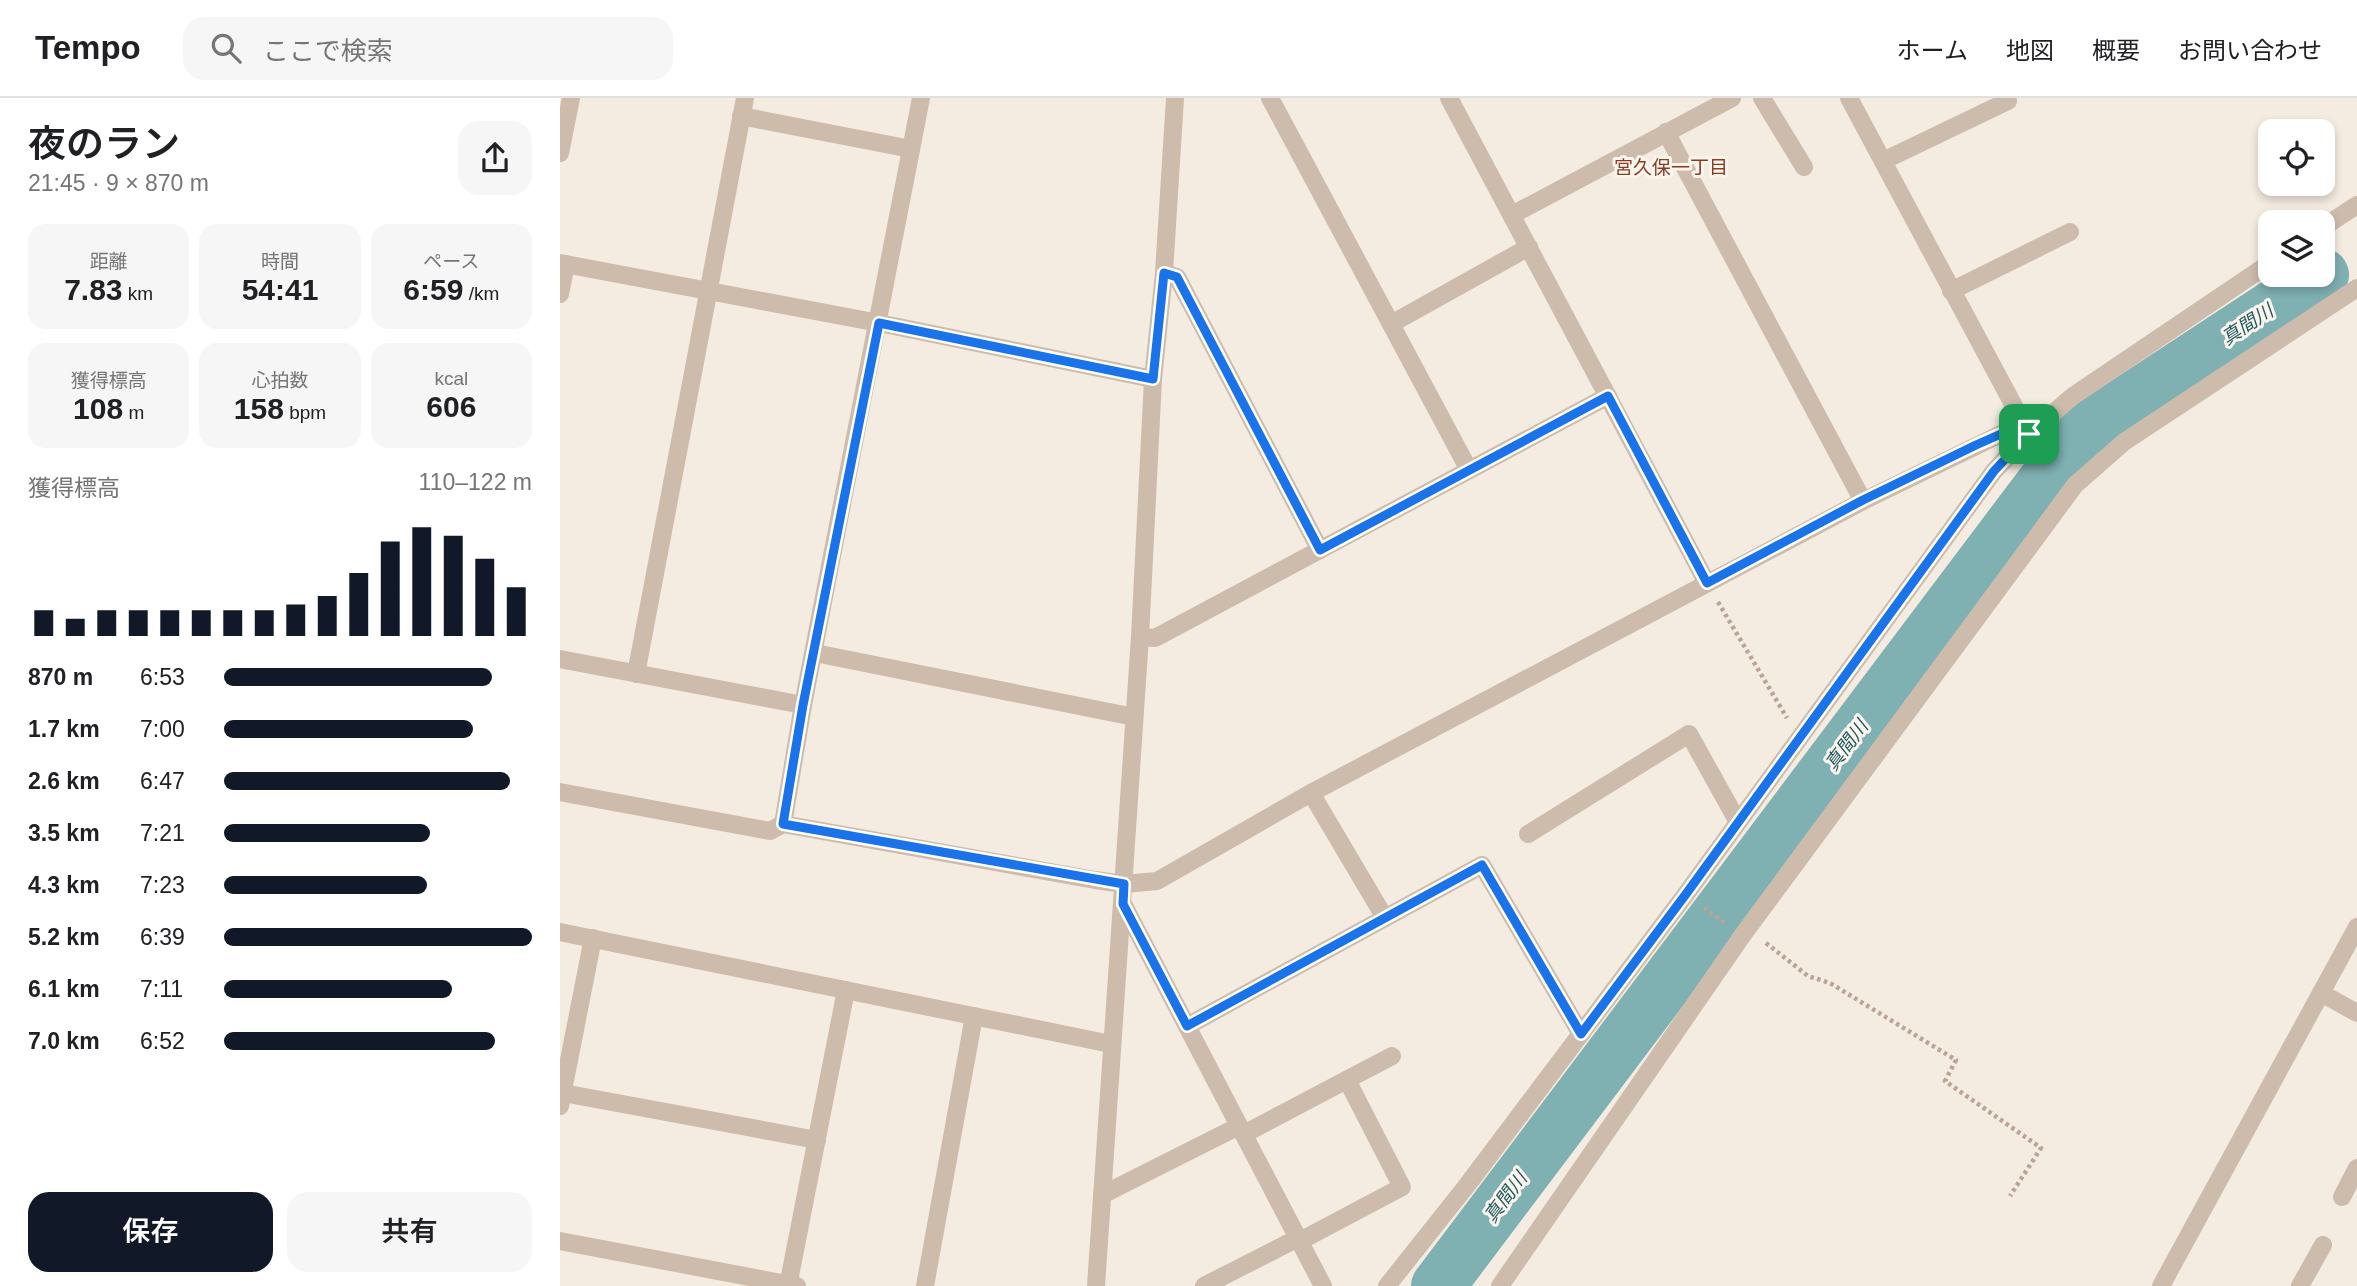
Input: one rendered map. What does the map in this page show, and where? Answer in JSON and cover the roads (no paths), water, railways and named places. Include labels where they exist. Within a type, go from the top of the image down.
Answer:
[{"type":"street","points":[[560,153],[564,116],[571,98]]},
{"type":"street","points":[[636,674],[745,98]]},
{"type":"street","points":[[783,824],[803,705],[921,98]]},
{"type":"street","points":[[1270,98],[1469,470]]},
{"type":"street","points":[[1450,98],[1707,583]]},
{"type":"street","points":[[1512,215],[1732,98]]},
{"type":"street","points":[[1762,98],[1804,167]]},
{"type":"street","points":[[1849,98],[2029,434]]},
{"type":"street","points":[[1097,1286],[1140,637],[1153,379],[1178,100]]},
{"type":"street","points":[[1883,161],[2008,101]]},
{"type":"street","points":[[741,116],[911,149]]},
{"type":"street","points":[[1667,132],[1863,500]]},
{"type":"street","points":[[2335,219],[2357,205]]},
{"type":"street","points":[[1951,291],[2070,232]]},
{"type":"street","points":[[1391,324],[1529,247]]},
{"type":"street","points":[[560,294],[563,263],[709,289],[1153,379]]},
{"type":"street","points":[[1387,1286],[1581,1034],[1994,471],[2029,434],[2073,396],[2258,272]]},
{"type":"street","points":[[1164,273],[1177,277],[1320,550]]},
{"type":"street","points":[[1500,1286],[1742,936],[2075,485],[2124,442],[2357,288]]},
{"type":"street","points":[[1140,637],[1155,638],[1608,396]]},
{"type":"street","points":[[560,792],[771,831],[783,824],[1124,884],[1157,881],[1311,793],[1863,500],[2003,433],[2029,434]]},
{"type":"street","points":[[815,653],[1134,717]]},
{"type":"street","points":[[560,659],[803,705]]},
{"type":"street","points":[[1528,834],[1689,734],[1738,822]]},
{"type":"street","points":[[1311,793],[1385,918]]},
{"type":"street","points":[[1187,1026],[1482,865],[1581,1034]]},
{"type":"street","points":[[1123,904],[1323,1286]]},
{"type":"street","points":[[2161,1286],[2357,927]]},
{"type":"street","points":[[560,932],[1111,1044]]},
{"type":"street","points":[[593,939],[561,1099],[817,1140]]},
{"type":"street","points":[[560,1241],[791,1286],[846,990]]},
{"type":"street","points":[[2321,993],[2357,1013]]},
{"type":"street","points":[[925,1286],[974,1016]]},
{"type":"street","points":[[1102,1195],[1347,1080],[1392,1056]]},
{"type":"street","points":[[1205,1286],[1402,1187],[1347,1080]]},
{"type":"street","points":[[2342,1198],[2357,1168]]},
{"type":"street","points":[[2300,1286],[2323,1245]]},
{"type":"waterway","name":"真間川","points":[[1438,1286],[2081,433],[2304,287]]},
{"type":"district","name":"宮久保一丁目","points":[[1671,167]]}]
